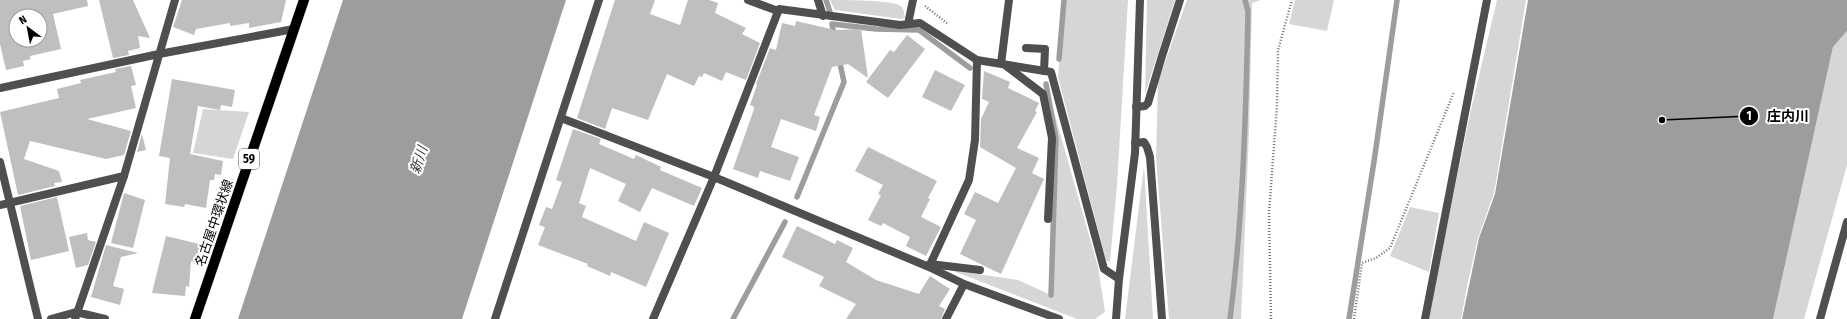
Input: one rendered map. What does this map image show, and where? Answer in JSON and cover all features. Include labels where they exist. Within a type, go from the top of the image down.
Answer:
[{"type":"main road","name":"名古屋中環状線","points":[[195,319],[304,0]]},
{"type":"street","points":[[76,316],[124,176],[175,0]]},
{"type":"street","points":[[495,319],[599,0]]},
{"type":"street","points":[[748,0],[778,11],[779,9],[900,25],[920,23],[977,60],[1051,72],[1104,268],[1119,279]]},
{"type":"street","points":[[818,0],[823,16]]},
{"type":"street","points":[[908,24],[913,0]]},
{"type":"street","points":[[1003,65],[1009,0]]},
{"type":"street","points":[[1116,319],[1119,279],[1135,153],[1140,0]]},
{"type":"street","points":[[1136,107],[1145,106],[1148,103],[1180,0]]},
{"type":"street","points":[[1424,319],[1487,0]]},
{"type":"street","points":[[653,319],[714,177],[778,11]]},
{"type":"street","points":[[0,88],[159,54],[294,29]]},
{"type":"street","points":[[1026,48],[1045,49],[1044,71]]},
{"type":"street","points":[[929,265],[969,180],[976,140],[977,60]]},
{"type":"street","points":[[1003,65],[1043,94],[1052,138],[1048,219]]},
{"type":"street","points":[[561,118],[714,177],[929,265],[964,284],[1059,319]]},
{"type":"street","points":[[1135,143],[1144,142],[1148,147],[1150,157],[1162,319]]},
{"type":"street","points":[[0,162],[38,319]]},
{"type":"street","points":[[0,206],[124,176]]},
{"type":"street","points":[[1820,319],[1847,222]]},
{"type":"street","points":[[929,265],[980,270]]},
{"type":"street","points":[[946,319],[964,284]]},
{"type":"street","points":[[51,319],[76,316],[105,319]]},
{"type":"path","points":[[1271,319],[1269,213],[1277,104],[1278,50],[1292,0]]},
{"type":"path","points":[[1354,319],[1362,263],[1376,258],[1390,248],[1460,80],[1471,82]]},
{"type":"shaded area","points":[[830,0],[868,1],[896,4],[902,7],[905,18],[901,19],[835,10]]},
{"type":"shaded area","points":[[1064,0],[1128,0],[1117,185],[1110,262],[1106,260],[1058,77]]},
{"type":"shaded area","points":[[1147,0],[1175,0],[1145,94]]},
{"type":"shaded area","points":[[1187,0],[1261,0],[1252,3],[1249,134],[1241,319],[1169,319],[1156,158],[1158,82]]},
{"type":"shaded area","points":[[1295,0],[1334,0],[1327,31],[1289,24]]},
{"type":"shaded area","points":[[1497,0],[1526,0],[1494,193],[1478,238],[1461,319],[1428,319],[1470,114]]},
{"type":"shaded area","points":[[1847,31],[1847,165],[1804,319],[1773,319],[1833,47]]},
{"type":"shaded area","points":[[1046,84],[1098,267],[1105,312],[1095,319],[1077,319],[951,270],[1018,280],[1051,295],[1056,139]]},
{"type":"shaded area","points":[[203,109],[249,112],[233,159],[193,153]]},
{"type":"shaded area","points":[[1144,166],[1153,319],[1125,319]]},
{"type":"shaded area","points":[[1410,207],[1439,213],[1429,272],[1390,256]]},
{"type":"water","name":"新川","points":[[343,0],[566,0],[462,319],[238,319]]},
{"type":"water","points":[[1528,0],[1847,0],[1847,31],[1833,47],[1773,319],[1462,319],[1479,238],[1495,194]]},
{"type":"building","points":[[0,0],[87,0],[88,6],[53,14],[61,49],[30,56],[31,59],[23,61],[24,66],[6,70],[0,44]]},
{"type":"building","points":[[99,0],[133,0],[150,38],[138,36],[140,48],[128,51],[129,55],[113,58]]},
{"type":"building","points":[[182,0],[286,0],[281,22],[249,28],[249,23],[230,26],[230,23],[196,29],[194,35],[173,27]]},
{"type":"building","points":[[615,0],[655,0],[650,14],[680,25],[688,0],[709,0],[718,3],[715,13],[746,28],[742,34],[760,43],[746,80],[726,72],[722,81],[704,73],[702,77],[699,76],[694,86],[667,74],[648,120],[612,108],[605,129],[577,118]]},
{"type":"building","points":[[796,21],[835,30],[861,29],[868,78],[848,64],[832,67],[814,115],[820,117],[816,131],[781,119],[771,147],[799,157],[790,181],[760,171],[758,178],[733,169],[754,109],[754,107],[750,105],[757,85],[756,84],[770,48],[776,50],[782,23],[795,26]]},
{"type":"building","points":[[907,35],[925,49],[888,98],[866,82],[890,50],[894,52]]},
{"type":"building","points":[[131,66],[136,85],[131,86],[136,108],[87,119],[131,131],[124,155],[106,159],[30,141],[24,159],[59,171],[62,182],[54,183],[55,186],[18,195],[0,112],[59,98],[57,89],[81,83],[80,80],[116,72],[115,69]]},
{"type":"building","points":[[935,70],[965,85],[951,111],[922,97]]},
{"type":"building","points":[[984,71],[1010,82],[1008,88],[1039,103],[1035,111],[1037,112],[1017,148],[1039,158],[1032,173],[1044,179],[1001,274],[960,254],[976,220],[964,214],[975,192],[998,203],[1016,168],[980,147],[981,119],[989,102],[982,99]]},
{"type":"building","points":[[172,79],[235,90],[232,107],[221,105],[220,110],[198,106],[190,154],[223,161],[221,175],[215,174],[214,180],[210,180],[206,208],[185,204],[184,207],[165,204],[170,158],[159,156]]},
{"type":"building","points":[[573,129],[601,139],[599,144],[634,159],[636,155],[661,167],[660,170],[702,188],[694,206],[652,188],[640,212],[618,201],[626,184],[590,168],[579,203],[586,206],[582,217],[636,241],[644,222],[669,233],[646,287],[611,272],[610,276],[587,266],[588,264],[538,245],[545,227],[539,225],[546,207],[552,209],[562,182],[556,180]]},
{"type":"building","points":[[142,134],[146,150],[137,152]]},
{"type":"building","points":[[868,147],[937,181],[928,198],[930,199],[921,217],[941,227],[926,256],[906,246],[910,237],[883,223],[881,226],[868,220],[881,195],[878,194],[883,185],[855,171]]},
{"type":"building","points":[[124,193],[145,200],[133,248],[111,243]]},
{"type":"building","points":[[57,197],[69,251],[31,260],[20,206]]},
{"type":"building","points":[[797,226],[835,244],[837,240],[853,248],[846,262],[876,280],[919,294],[930,276],[950,289],[939,306],[945,309],[941,319],[846,319],[856,304],[819,286],[824,277],[782,257]]},
{"type":"building","points":[[87,233],[88,240],[96,242],[88,265],[76,268],[69,237]]},
{"type":"building","points":[[166,236],[203,245],[198,263],[191,261],[189,287],[186,286],[185,296],[152,293]]},
{"type":"building","points":[[106,245],[138,253],[121,257],[113,286],[124,289],[120,305],[91,297]]},
{"type":"waterway","points":[[826,0],[830,12]]},
{"type":"waterway","points":[[1059,59],[1064,0]]},
{"type":"waterway","points":[[1230,319],[1238,242],[1243,165],[1248,11],[1245,0]]},
{"type":"waterway","points":[[1349,319],[1375,155],[1397,0]]},
{"type":"waterway","points":[[834,35],[832,24],[876,29],[919,30],[970,68]]},
{"type":"waterway","points":[[797,197],[844,82],[839,59]]},
{"type":"waterway","points":[[1046,84],[1056,139],[1051,295]]},
{"type":"waterway","points":[[733,319],[785,222]]},
{"type":"place","name":"庄内川","points":[[1662,120]]}]
